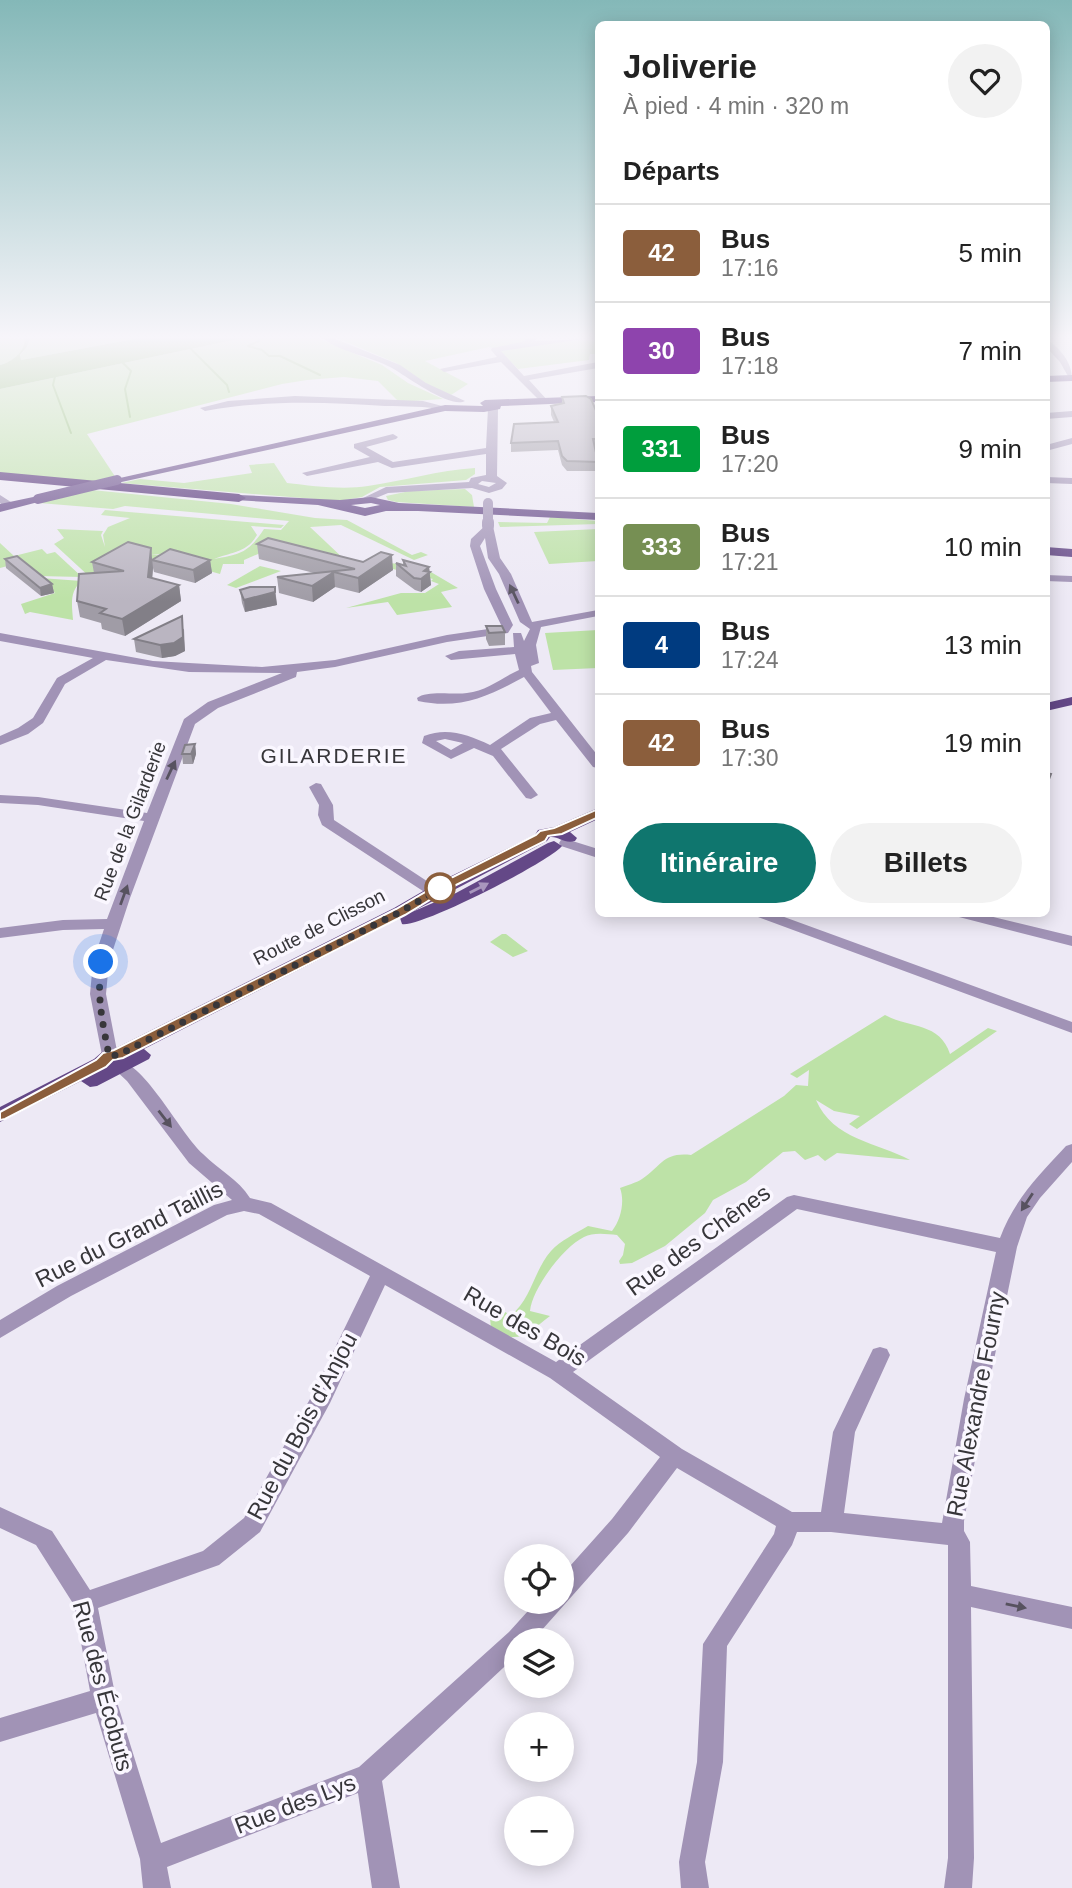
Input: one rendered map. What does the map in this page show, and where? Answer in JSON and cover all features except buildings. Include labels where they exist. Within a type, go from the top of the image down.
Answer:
[{"type":"highway","points":[[0,477],[239,498]]},
{"type":"main road","points":[[3,504],[38,499],[363,426]]},
{"type":"main road","points":[[239,498],[358,503],[365,512],[381,504],[595,517]]},
{"type":"main road","points":[[1050,551],[1072,553]]},
{"type":"main road","points":[[1050,706],[1072,701]]},
{"type":"main road","name":"Route de Clisson","points":[[0,1115],[407,920],[462,897],[595,815]]},
{"type":"main road","name":"Route de Clisson","points":[[0,1129],[114,1062],[400,912],[434,891],[595,823]]},
{"type":"street","points":[[482,480],[489,465],[494,426]]},
{"type":"street","points":[[393,437],[358,446],[391,465],[490,450]]},
{"type":"street","points":[[1050,447],[1072,441]]},
{"type":"street","points":[[307,473],[377,458]]},
{"type":"street","points":[[482,480],[488,490],[488,528],[494,558],[505,574],[535,671],[595,747]]},
{"type":"street","points":[[358,503],[377,492],[392,489],[482,480],[502,484],[488,490]]},
{"type":"street","points":[[1050,480],[1072,481]]},
{"type":"street","points":[[381,504],[382,494],[392,489]]},
{"type":"street","points":[[488,528],[475,541],[484,564],[487,583],[505,628],[525,634]]},
{"type":"street","points":[[1050,579],[1072,579]]},
{"type":"street","points":[[450,656],[473,652],[490,653],[525,634],[595,614]]},
{"type":"street","name":"Rue de la Gilarderie","points":[[0,637],[34,641],[136,662],[266,671],[300,669],[505,628]]},
{"type":"street","points":[[525,634],[526,672],[595,760]]},
{"type":"street","points":[[0,741],[23,731],[38,720],[57,685],[105,656]]},
{"type":"street","name":"Rue de la Gilarderie","points":[[114,1062],[98,994],[101,962],[189,722],[213,705],[287,677],[300,669]]},
{"type":"street","points":[[423,698],[455,699],[489,692],[526,672]]},
{"type":"street","points":[[491,750],[535,721],[559,715]]},
{"type":"street","points":[[472,743],[498,753],[531,796]]},
{"type":"street","points":[[316,787],[326,805],[327,822],[434,891]]},
{"type":"street","points":[[6,799],[153,818]]},
{"type":"street","points":[[557,839],[595,853]]},
{"type":"street","points":[[771,917],[1072,1028]]},
{"type":"street","points":[[976,917],[1072,941]]},
{"type":"street","points":[[0,933],[63,925],[114,924]]},
{"type":"street","points":[[114,1062],[133,1077],[195,1158],[235,1190],[244,1205]]},
{"type":"street","name":"Rue Alexandre Fourny","points":[[958,1888],[961,1858],[959,1542],[953,1534],[953,1521],[1007,1247],[1018,1216],[1033,1193],[1070,1154]]},
{"type":"street","name":"Rue des Chênes","points":[[557,1372],[794,1202],[1007,1247]]},
{"type":"street","name":"Rue des Bois","points":[[244,1205],[264,1208],[557,1372],[674,1455],[789,1522]]},
{"type":"street","name":"Rue du Grand Taillis","points":[[0,1329],[64,1291],[221,1210],[244,1205]]},
{"type":"street","name":"Rue du Bois d'Anjou","points":[[85,1602],[211,1559],[252,1525],[319,1403],[380,1275]]},
{"type":"street","points":[[831,1522],[844,1432],[880,1355]]},
{"type":"street","points":[[574,1578],[620,1526],[674,1455]]},
{"type":"street","name":"Rue des Écobuts","points":[[0,1517],[44,1538],[85,1602],[104,1699],[153,1859],[157,1888]]},
{"type":"street","points":[[695,1888],[692,1862],[710,1762],[715,1644],[784,1538],[789,1522],[831,1522],[953,1534]]},
{"type":"street","points":[[959,1594],[1072,1618]]},
{"type":"street","name":"Rue des Lys","points":[[528,1628],[541,1614]]},
{"type":"street","name":"Rue des Lys","points":[[153,1859],[368,1776],[504,1652]]},
{"type":"street","points":[[0,1730],[104,1699]]},
{"type":"street","points":[[368,1776],[386,1888]]},
{"type":"shaded area","points":[[0,426],[118,426],[87,434],[116,478],[101,482],[0,473]]},
{"type":"shaded area","points":[[274,463],[287,483],[328,487],[368,486],[461,469],[475,468],[475,474],[466,480],[380,487],[362,497],[339,501],[121,483],[140,479],[184,483],[252,473],[249,465]]},
{"type":"shaded area","points":[[465,489],[472,495],[474,507],[396,502],[388,500],[386,496],[410,491]]},
{"type":"shaded area","points":[[92,490],[231,504],[315,518],[347,520],[412,555],[421,552],[428,555],[414,560],[341,525],[310,527],[345,560],[265,551],[244,560],[244,564],[223,564],[220,574],[171,560],[200,557],[151,554],[170,557],[92,579],[54,544],[64,538],[57,529],[103,531],[101,535],[105,547],[103,535],[108,527],[130,518],[101,515],[105,510],[284,525],[281,528],[251,526],[257,535],[248,546],[214,559],[243,551],[253,543],[264,529],[281,530],[289,521],[125,506],[113,509],[39,503]]},
{"type":"shaded area","points":[[550,517],[595,521],[595,524],[500,527],[498,522],[547,523]]},
{"type":"shaded area","points":[[595,529],[595,561],[549,564],[534,532]]},
{"type":"shaded area","points":[[0,543],[14,556],[42,549],[47,554],[55,552],[82,577],[38,576],[19,563],[0,568]]},
{"type":"shaded area","points":[[387,563],[419,565],[458,588],[441,592],[452,607],[397,615],[388,602],[346,608],[401,593],[425,593],[439,584],[431,581],[433,579],[385,567]]},
{"type":"shaded area","points":[[260,566],[281,571],[236,588],[227,585]]},
{"type":"shaded area","points":[[40,578],[82,581],[73,594],[73,620],[30,612],[25,614],[21,604],[55,593]]},
{"type":"shaded area","points":[[595,630],[595,668],[553,670],[545,633]]},
{"type":"shaded area","points":[[506,934],[528,951],[513,957],[490,942]]},
{"type":"shaded area","points":[[885,1015],[931,1031],[939,1036],[950,1054],[988,1028],[997,1031],[857,1129],[849,1124],[860,1116],[834,1111],[816,1100],[833,1124],[845,1132],[910,1160],[837,1153],[825,1161],[818,1155],[805,1160],[795,1151],[783,1152],[746,1182],[713,1200],[705,1213],[665,1246],[632,1263],[620,1264],[625,1244],[617,1235],[596,1234],[584,1237],[558,1259],[536,1292],[530,1311],[550,1316],[522,1336],[508,1337],[491,1328],[490,1318],[499,1309],[511,1315],[518,1309],[545,1259],[559,1244],[588,1226],[612,1231],[621,1210],[620,1188],[642,1179],[668,1158],[691,1155],[784,1096],[796,1085],[808,1086],[809,1070],[797,1078],[790,1074]]},
{"type":"waterway","points":[[68,426],[71,433]]},
{"type":"bus line","name":"42","points":[[0,1115],[101,1063],[109,1056],[118,1055],[416,904],[434,891],[541,838],[549,831],[558,831],[595,814]]},
{"type":"district","name":"GILARDERIE","points":[[334,755]]},
{"type":"route","points":[[101,962],[98,994],[102,1024],[109,1056],[118,1055],[416,904],[443,887],[440,888]]}]
